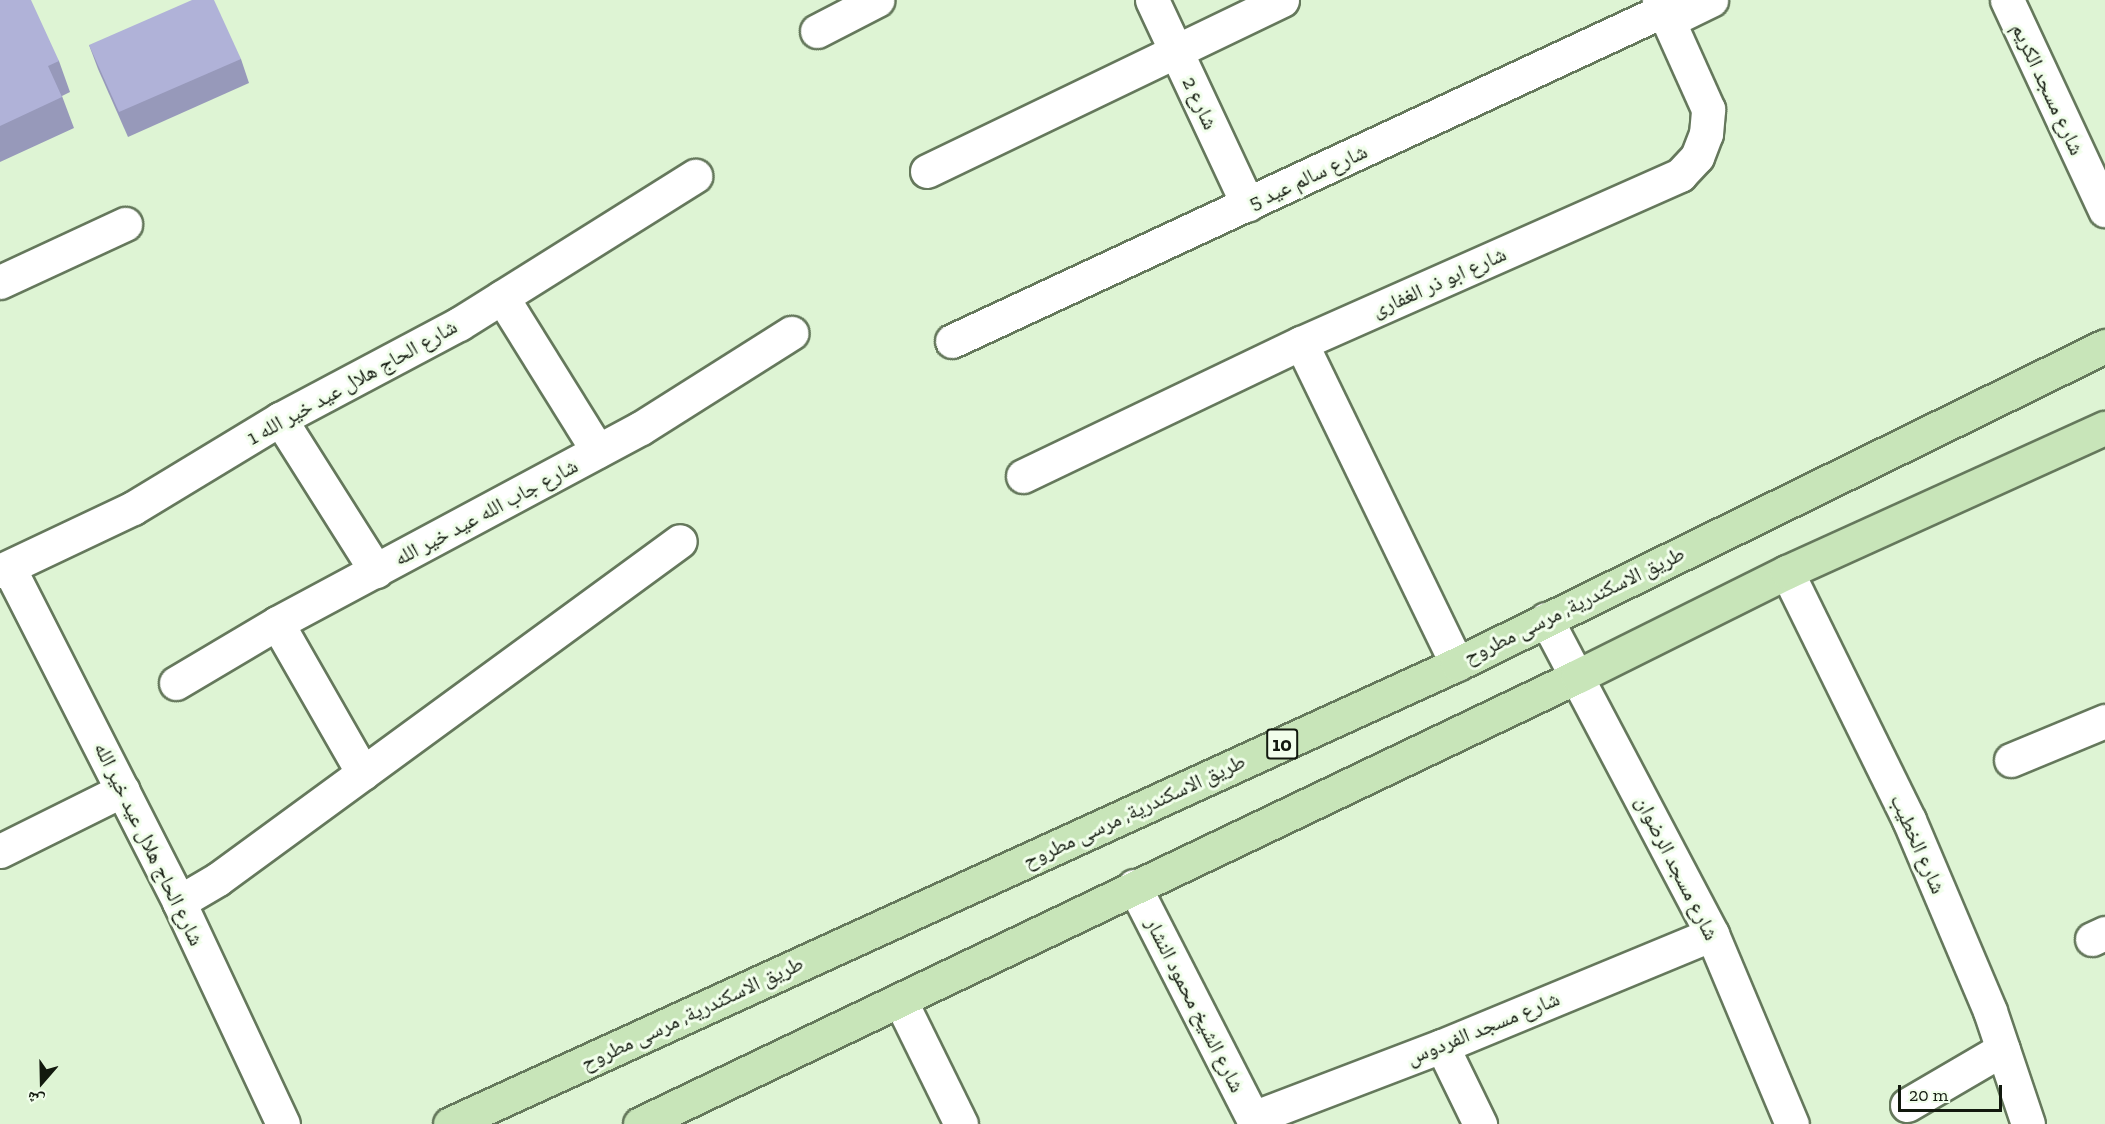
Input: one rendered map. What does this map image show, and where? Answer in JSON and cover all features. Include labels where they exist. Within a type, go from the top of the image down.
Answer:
[{"type":"main road","name":"طريق الاسكندرية, مرسى مطروح","points":[[450,1124],[1457,664],[2105,346]]},
{"type":"main road","points":[[640,1124],[1134,886],[1578,676],[1787,573],[2105,428]]},
{"type":"street","points":[[817,31],[877,0]]},
{"type":"street","name":"شارع 2","points":[[1152,0],[1248,206]]},
{"type":"street","points":[[927,171],[1282,0]]},
{"type":"street","name":"شارع سالم عيد 5","points":[[952,341],[1248,206],[1664,10],[1711,0]]},
{"type":"street","name":"شارع مسجد الكريم","points":[[2007,0],[2105,210]]},
{"type":"street","name":"شارع ابو ذر الغفارى","points":[[1023,476],[1301,343],[1680,175],[1697,157],[1706,134],[1708,109],[1664,10]]},
{"type":"street","name":"شارع الحاج هلال عيد خير الله 1","points":[[4,569],[133,508],[280,419],[459,324],[695,176]]},
{"type":"street","points":[[0,282],[125,224]]},
{"type":"street","points":[[502,297],[598,451]]},
{"type":"street","name":"شارع جاب الله عيد خير الله","points":[[176,683],[277,623],[598,451],[791,333]]},
{"type":"street","points":[[1301,343],[1457,664]]},
{"type":"street","points":[[280,419],[376,571]]},
{"type":"street","points":[[179,902],[218,879],[680,541]]},
{"type":"street","name":"شارع الحاج هلال عيد خير الله","points":[[4,569],[123,790],[179,902],[283,1124]]},
{"type":"street","name":"شارع الخطيب","points":[[1787,573],[1909,820],[2003,1049],[2028,1124]]},
{"type":"street","name":"شارع مسجد الرضوان","points":[[1546,619],[1712,934],[1792,1124]]},
{"type":"street","points":[[277,623],[363,773]]},
{"type":"street","points":[[2011,760],[2105,721]]},
{"type":"street","points":[[0,851],[123,790]]},
{"type":"street","name":"شارع الشيخ محمود النشار","points":[[1134,886],[1254,1121]]},
{"type":"street","name":"شارع مسجد الفردوس","points":[[1254,1121],[1712,934]]},
{"type":"street","points":[[900,999],[961,1124]]},
{"type":"street","points":[[1442,1046],[1480,1124]]},
{"type":"street","points":[[1907,1105],[2003,1049]]},
{"type":"building","points":[[0,0],[31,0],[59,61],[48,66],[62,97],[0,126]]},
{"type":"building","points":[[192,0],[214,0],[241,59],[119,112],[89,45]]}]
